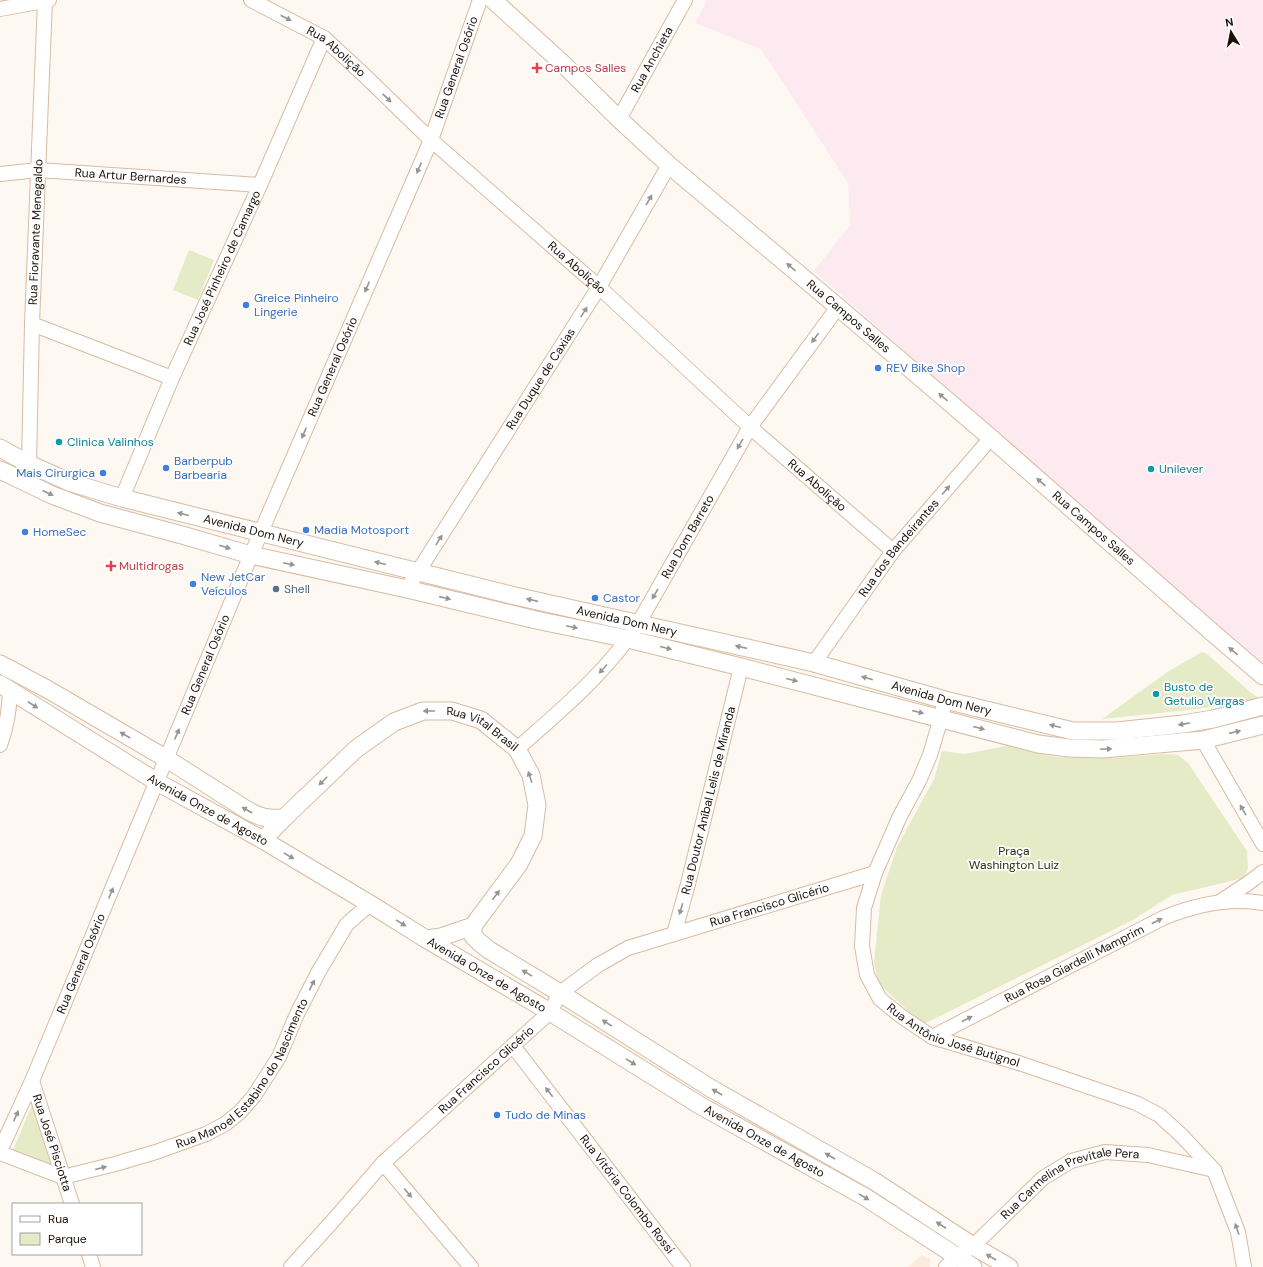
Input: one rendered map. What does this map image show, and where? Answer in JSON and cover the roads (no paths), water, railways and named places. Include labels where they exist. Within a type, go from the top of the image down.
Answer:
[{"type":"main road","name":"Rua Campos Salles","points":[[493,0],[560,61],[619,119],[669,165],[991,438],[1263,676]]},
{"type":"main road","name":"Avenida Dom Nery","points":[[0,448],[29,464],[69,482],[122,498],[418,572],[638,624],[814,663],[945,700],[1073,731],[1117,732],[1183,724],[1220,718],[1263,706]]},
{"type":"main road","name":"Avenida Dom Nery","points":[[0,470],[52,495],[100,513],[251,555],[536,620],[628,639],[1038,744],[1069,748],[1103,749],[1202,740],[1263,725]]},
{"type":"main road","name":"Avenida Onze de Agosto","points":[[0,664],[167,759],[247,810],[260,817],[270,819],[284,818]]},
{"type":"main road","name":"Avenida Onze de Agosto","points":[[5,687],[157,782],[263,840],[550,1012],[701,1106],[865,1197],[951,1262],[973,1267]]},
{"type":"main road","name":"Rua Vital Brasil","points":[[263,840],[356,749],[394,722],[423,711],[452,711],[480,720],[517,749],[531,775],[537,805],[533,836],[519,864],[473,926]]},
{"type":"main road","name":"Avenida Onze de Agosto","points":[[473,926],[473,936],[478,942],[712,1089],[874,1181],[973,1246],[1009,1267]]},
{"type":"main road","points":[[426,939],[442,937],[473,926]]},
{"type":"street","points":[[0,9],[46,0]]},
{"type":"street","name":"Rua Fioravante Menegaldo","points":[[29,464],[32,324],[46,0]]},
{"type":"street","name":"Rua Abolição","points":[[251,0],[324,38],[431,140],[599,287],[750,427],[893,551]]},
{"type":"street","name":"Rua General Osório","points":[[0,1152],[32,1081],[251,555],[431,140],[480,0]]},
{"type":"street","name":"Rua Anchieta","points":[[619,119],[684,0]]},
{"type":"street","name":"Rua José Pinheiro de Camargo","points":[[122,498],[172,378],[324,38]]},
{"type":"street","name":"Rua Duque de Caxias","points":[[407,590],[599,287],[669,165]]},
{"type":"street","name":"Rua Artur Bernardes","points":[[0,174],[38,170],[260,184]]},
{"type":"street","name":"Rua Dom Barreto","points":[[517,749],[575,698],[604,669],[628,639],[750,427],[838,307]]},
{"type":"street","points":[[32,324],[172,378]]},
{"type":"street","name":"Rua dos Bandeirantes","points":[[814,663],[893,551],[991,438]]},
{"type":"street","name":"Rua Doutor Aníbal Lelis de Miranda","points":[[674,934],[688,884],[741,667]]},
{"type":"street","points":[[0,745],[6,729],[10,710],[5,687]]},
{"type":"street","name":"Rua Antônio José Butignol","points":[[945,700],[930,755],[919,781],[900,816],[875,873],[864,908],[862,946],[867,975],[880,999],[901,1016],[932,1036],[1019,1063],[1136,1103],[1159,1115],[1181,1135],[1214,1170],[1238,1232],[1244,1267]]},
{"type":"street","points":[[1202,740],[1263,844]]},
{"type":"street","name":"Rua Rosa Giardelli Mamprim","points":[[1220,901],[1263,872]]},
{"type":"street","name":"Rua Francisco Glicério","points":[[291,1267],[383,1163],[550,1012],[560,993],[598,965],[628,948],[875,873]]},
{"type":"street","name":"Rua Rosa Giardelli Mamprim","points":[[932,1036],[1163,918],[1184,909],[1220,901],[1249,900],[1263,903]]},
{"type":"street","name":"Rua Manoel Estabino do Nascimento","points":[[63,1178],[129,1160],[206,1134],[225,1124],[240,1112],[254,1096],[279,1057],[319,971],[347,924],[370,904]]},
{"type":"street","name":"Rua Vitória Colombo Rossi","points":[[513,1046],[683,1267]]},
{"type":"street","name":"Rua José Pisciotta","points":[[32,1081],[72,1203]]},
{"type":"street","points":[[0,1152],[63,1178]]},
{"type":"street","name":"Rua Carmelina Previtale Pera","points":[[951,1262],[973,1246],[1043,1178],[1071,1161],[1105,1152],[1148,1155],[1214,1170]]},
{"type":"street","points":[[383,1163],[471,1267]]},
{"type":"street","points":[[89,1255],[93,1267]]},
{"type":"place","name":"Campos Salles","points":[[537,68]]},
{"type":"place","name":"Greice Pinheiro Lingerie","points":[[246,305]]},
{"type":"place","name":"REV Bike Shop","points":[[878,368]]},
{"type":"place","name":"Clinica Valinhos","points":[[59,442]]},
{"type":"place","name":"Barberpub Barbearia","points":[[166,468]]},
{"type":"place","name":"Unilever","points":[[1151,469]]},
{"type":"place","name":"Mais Cirurgica","points":[[103,473]]},
{"type":"place","name":"Madia Motosport","points":[[306,530]]},
{"type":"place","name":"HomeSec","points":[[25,532]]},
{"type":"place","name":"Multidrogas","points":[[111,566]]},
{"type":"place","name":"New JetCar Veículos","points":[[193,584]]},
{"type":"place","name":"Shell","points":[[276,589]]},
{"type":"place","name":"Castor","points":[[595,598]]},
{"type":"place","name":"Busto de Getulio Vargas","points":[[1156,694]]},
{"type":"place","name":"Tudo de Minas","points":[[497,1115]]},
{"type":"park label","name":"Praça Washington Luiz","points":[[1014,858]]}]
